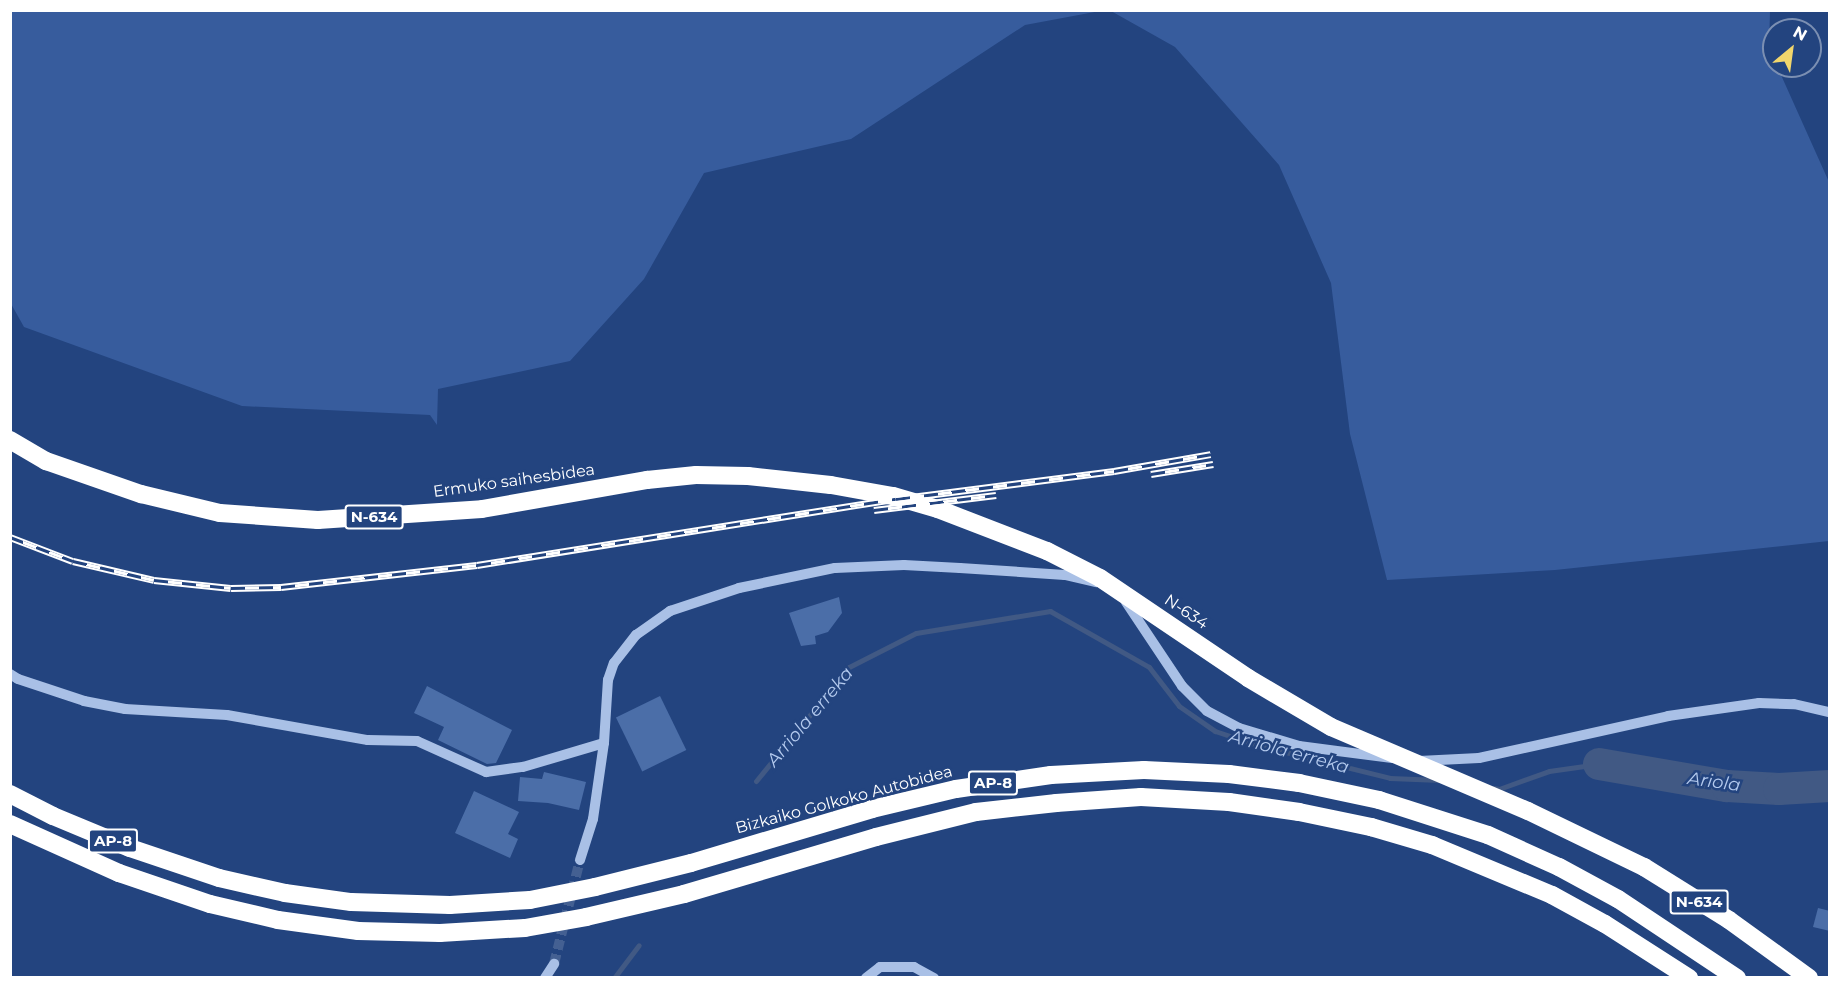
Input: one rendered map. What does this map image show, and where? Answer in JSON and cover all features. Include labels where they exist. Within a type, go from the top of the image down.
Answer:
[{"type":"highway","name":"Ermuko saihesbidea","points":[[10,440],[46,461],[141,494],[220,513],[318,520],[482,509],[647,480],[696,475],[748,476]]},
{"type":"highway","name":"N-634","points":[[748,476],[831,485],[893,496],[938,509],[1047,551],[1100,578],[1248,678],[1330,727],[1583,836],[1653,873],[1729,920],[1809,978]]},
{"type":"highway","name":"Bizkaiko Golkoko Autobidea","points":[[10,794],[53,816],[130,848],[219,878],[285,893],[351,902],[450,905],[530,900],[595,887],[691,863],[872,809],[956,789],[1051,775],[1132,770],[1229,774],[1299,783],[1379,800],[1488,835],[1559,867],[1618,899],[1737,978]]},
{"type":"highway","name":"AP-8","points":[[10,824],[119,873],[210,904],[278,920],[358,931],[440,933],[525,928],[586,917],[684,894],[876,837],[976,812],[1141,797],[1229,802],[1299,812],[1371,827],[1451,852],[1552,895],[1605,924],[1689,978]]},
{"type":"street","points":[[580,860],[593,819],[604,743],[608,680],[614,663],[636,635],[670,611],[739,588],[835,568],[904,565],[1065,575],[1104,584],[1128,603],[1182,686],[1207,711],[1239,728],[1320,749],[1416,761],[1479,758],[1668,716],[1725,707],[1759,703],[1782,704],[1830,712]]},
{"type":"street","points":[[10,674],[18,679],[84,700],[125,709],[227,715],[368,740],[417,741],[486,772],[523,767],[604,743]]},
{"type":"street","points":[[545,978],[554,964]]},
{"type":"street","points":[[866,978],[880,968],[914,967],[934,978]]},
{"type":"shaded area","points":[[10,11],[1100,11],[1025,25],[851,139],[704,173],[644,279],[570,361],[438,389],[437,425],[430,415],[242,406],[24,327],[10,302]]},
{"type":"shaded area","points":[[1111,11],[1770,11],[1770,18],[1762,18],[1762,78],[1782,78],[1829,182],[1829,541],[1555,570],[1387,580],[1350,434],[1331,283],[1279,165],[1175,47]]},
{"type":"building","points":[[839,597],[842,613],[828,632],[815,636],[816,644],[801,646],[789,613]]},
{"type":"building","points":[[427,686],[512,730],[496,763],[487,764],[438,740],[444,727],[414,713]]},
{"type":"building","points":[[660,696],[686,750],[642,771],[616,717]]},
{"type":"building","points":[[544,772],[586,782],[579,810],[548,803],[518,801],[520,777],[542,779]]},
{"type":"building","points":[[474,791],[519,812],[508,834],[518,839],[510,858],[455,833]]},
{"type":"building","points":[[1818,908],[1830,911],[1830,931],[1813,927]]},
{"type":"waterway","name":"Arriola erreka","points":[[756,781],[849,667],[916,633],[1050,611],[1149,667],[1179,706],[1215,731],[1257,745],[1390,778],[1440,780]]},
{"type":"waterway","name":"Arriola erreka","points":[[1494,788],[1499,789],[1549,771],[1599,764]]},
{"type":"waterway","name":"Ariola","points":[[1599,764],[1727,786],[1779,789],[1830,786]]},
{"type":"waterway","name":"Arriola erreka","points":[[614,978],[639,945]]},
{"type":"tunnel","points":[[554,964],[580,860]]},
{"type":"railway","points":[[10,537],[73,561],[154,580],[231,588],[281,587],[477,565],[896,499],[1114,471],[1211,454]]},
{"type":"railway","points":[[1151,474],[1213,464]]},
{"type":"railway","points":[[874,510],[996,495]]}]
